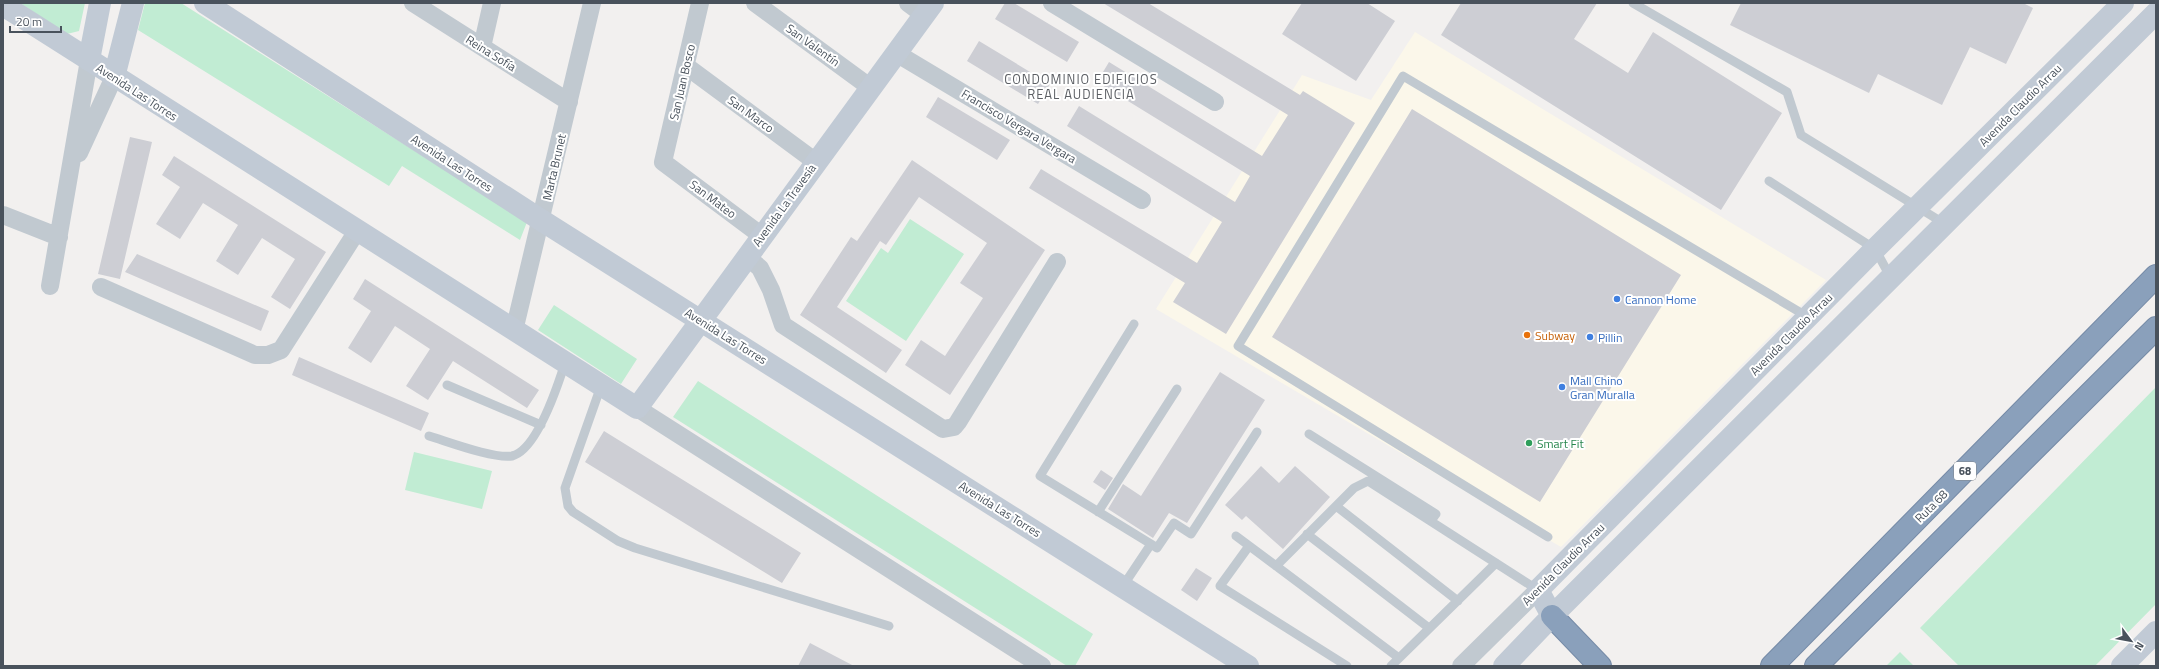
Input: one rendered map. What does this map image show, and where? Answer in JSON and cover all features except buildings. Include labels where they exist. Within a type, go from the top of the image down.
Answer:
[{"type":"highway","name":"Ruta 68","points":[[1772,666],[2156,276]]},
{"type":"highway","points":[[1816,666],[2156,328]]},
{"type":"highway","points":[[1552,616],[1600,666]]},
{"type":"street","points":[[50,286],[100,3]]},
{"type":"street","points":[[69,176],[114,78],[133,3]]},
{"type":"street","name":"Avenida Las Torres","points":[[205,3],[541,220],[1124,586],[1248,666]]},
{"type":"street","name":"Reina Sofía","points":[[413,3],[569,102]]},
{"type":"street","points":[[482,47],[492,3]]},
{"type":"street","name":"Marta Brunet","points":[[514,331],[592,3]]},
{"type":"street","name":"San Juan Bosco","points":[[663,162],[700,3]]},
{"type":"street","name":"San Valentín","points":[[755,3],[870,88]]},
{"type":"street","points":[[1052,3],[1215,102]]},
{"type":"street","name":"Avenida Claudio Arrau","points":[[1461,666],[1875,249],[2123,3]]},
{"type":"street","name":"Avenida Las Torres","points":[[3,7],[89,60],[114,78],[601,385],[1042,666]]},
{"type":"street","name":"Avenida La Travesía","points":[[637,408],[896,53],[922,7]]},
{"type":"street","points":[[1504,666],[1552,616],[2156,13]]},
{"type":"street","name":"Francisco Vergara Vergara","points":[[896,53],[1142,200]]},
{"type":"street","name":"San Marco","points":[[686,66],[816,162]]},
{"type":"street","name":"San Mateo","points":[[663,162],[762,236]]},
{"type":"street","points":[[3,215],[59,238]]},
{"type":"street","points":[[101,287],[255,355],[268,355],[281,350],[357,231]]},
{"type":"street","points":[[747,257],[760,268],[771,290],[783,325],[943,429],[954,427],[958,422],[1057,262]]},
{"type":"street","points":[[1538,590],[1552,616]]},
{"type":"street","points":[[2122,666],[2156,632]]},
{"type":"lane","points":[[1633,3],[1787,92],[1801,135],[1919,206],[1946,224]]},
{"type":"lane","points":[[1548,537],[1238,346],[1403,76],[1808,317]]},
{"type":"lane","points":[[1769,181],[1875,249],[1891,278]]},
{"type":"lane","points":[[1134,324],[1040,476],[1157,548],[1174,522],[1191,534],[1257,432]]},
{"type":"lane","points":[[429,436],[498,456],[513,456],[528,445],[541,425],[554,397],[566,363]]},
{"type":"lane","points":[[447,385],[541,425]]},
{"type":"lane","points":[[601,385],[565,488],[568,506],[573,512],[631,546],[889,626]]},
{"type":"lane","points":[[1098,512],[1177,389]]},
{"type":"lane","points":[[1309,434],[1436,514],[1431,521]]},
{"type":"lane","points":[[1276,566],[1354,488],[1368,481],[1538,590]]},
{"type":"lane","points":[[1336,506],[1458,601]]},
{"type":"lane","points":[[1307,534],[1429,628]]},
{"type":"lane","points":[[1236,536],[1399,658]]},
{"type":"lane","points":[[1124,586],[1151,544]]},
{"type":"lane","points":[[1249,546],[1220,586],[1347,666]]},
{"type":"lane","points":[[1391,666],[1496,563]]},
{"type":"shaded area","points":[[1415,32],[1826,280],[1561,547],[1156,309],[1302,75],[1371,100]]},
{"type":"green space","points":[[20,3],[85,3],[79,31],[67,34]]},
{"type":"green space","points":[[145,3],[181,3],[527,222],[520,240],[402,166],[389,186],[138,30]]},
{"type":"green space","points":[[910,219],[964,254],[906,341],[846,301],[881,248],[888,253]]},
{"type":"green space","points":[[554,305],[637,359],[621,384],[538,330]]},
{"type":"green space","points":[[698,381],[1093,634],[1075,666],[1067,666],[673,417]]},
{"type":"green space","points":[[2156,387],[2156,604],[2095,666],[1959,666],[1920,628]]},
{"type":"green space","points":[[414,452],[492,471],[482,509],[405,490]]},
{"type":"green space","points":[[1900,652],[1914,666],[1886,666]]},
{"type":"place","name":"Cannon Home","points":[[1617,299]]},
{"type":"place","name":"Subway","points":[[1527,335]]},
{"type":"place","name":"Pillin","points":[[1590,337]]},
{"type":"place","name":"Mall Chino Gran Muralla","points":[[1562,387]]},
{"type":"place","name":"Smart Fit","points":[[1529,443]]},
{"type":"district","name":"CONDOMINIO EDIFICIOS REAL AUDIENCIA","points":[[1081,86]]}]
